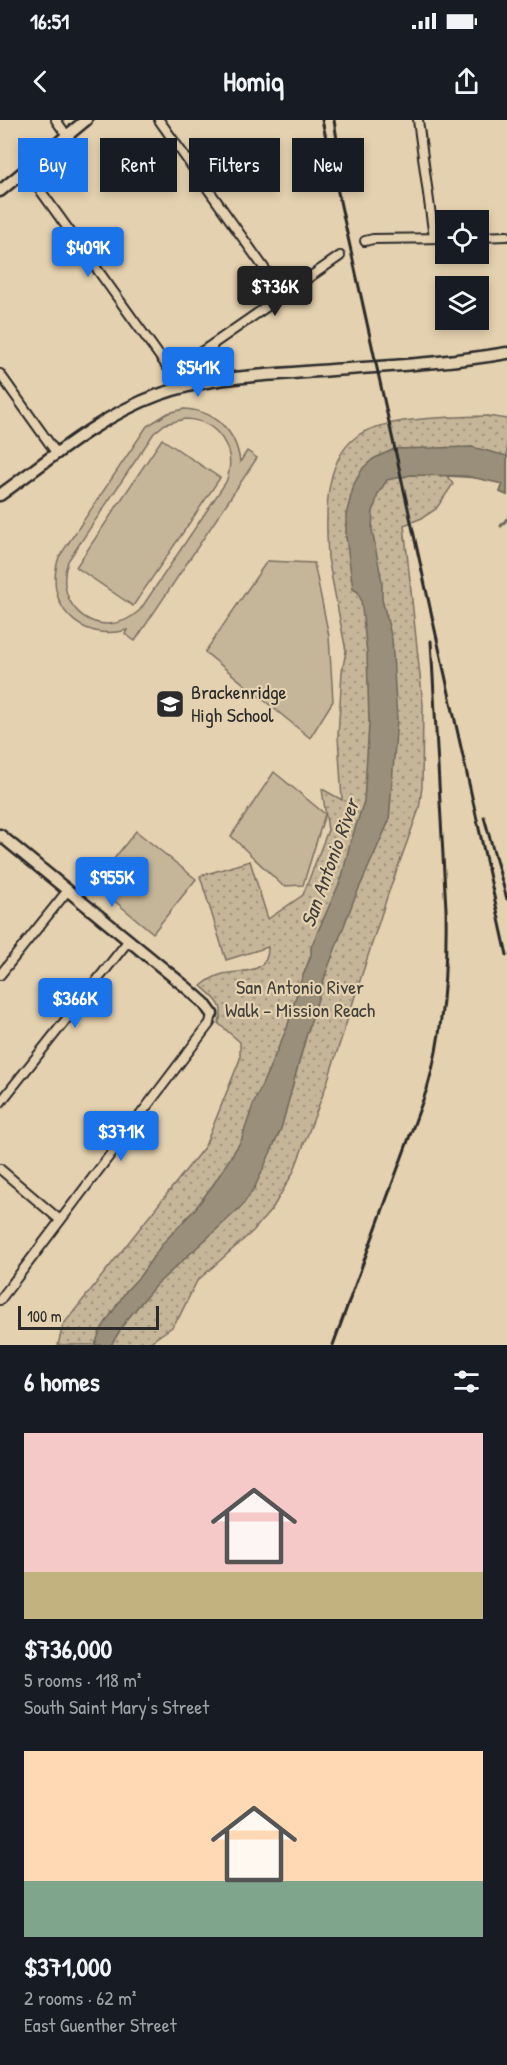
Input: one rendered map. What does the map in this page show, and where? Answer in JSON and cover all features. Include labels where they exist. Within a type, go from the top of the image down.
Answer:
[{"type":"main road","points":[[64,138],[86,120]]},
{"type":"main road","points":[[0,191],[18,175]]},
{"type":"main road","points":[[0,495],[57,453],[125,409],[178,389],[212,380],[458,360],[507,353]]},
{"type":"main road","points":[[0,835],[204,1003],[212,1014]]},
{"type":"street","points":[[56,120],[67,136]]},
{"type":"street","points":[[159,120],[284,296]]},
{"type":"street","points":[[365,241],[434,238],[418,120]]},
{"type":"street","points":[[42,192],[171,372],[178,389]]},
{"type":"street","points":[[489,237],[507,236]]},
{"type":"street","points":[[171,372],[340,256]]},
{"type":"street","points":[[212,380],[210,358],[213,344]]},
{"type":"street","points":[[0,374],[57,453]]},
{"type":"street","points":[[0,975],[68,891]]},
{"type":"street","points":[[0,1103],[129,940]]},
{"type":"street","points":[[0,1300],[210,1023],[212,1014]]},
{"type":"street","points":[[0,1169],[60,1220]]},
{"type":"green space","points":[[184,409],[215,418],[229,432],[238,451],[240,462],[247,451],[257,458],[135,641],[125,634],[127,630],[110,633],[94,631],[80,625],[69,616],[56,590],[55,574],[59,557],[147,426],[168,413]],"holes":[[[185,419],[197,421],[216,431],[227,448],[229,470],[226,482],[140,610],[126,620],[111,624],[96,623],[84,617],[74,607],[67,594],[65,578],[68,561],[154,433],[165,424]]]},
{"type":"green space","name":"San Antonio River Walk - Mission Reach","points":[[487,416],[507,419],[507,495],[500,492],[503,484],[478,478],[447,476],[453,484],[436,509],[404,525],[423,704],[422,787],[419,809],[387,897],[325,1089],[293,1173],[272,1209],[253,1231],[197,1281],[172,1327],[146,1345],[58,1345],[63,1325],[205,1146],[240,1059],[240,1042],[218,1023],[221,1012],[218,1002],[201,986],[220,975],[259,967],[267,956],[268,947],[226,960],[200,876],[250,861],[268,919],[303,895],[328,830],[322,789],[342,800],[338,736],[342,672],[346,651],[328,558],[327,527],[328,493],[337,462],[345,448],[356,437],[382,425],[418,419]]},
{"type":"green space","points":[[162,439],[220,478],[133,606],[76,567]]},
{"type":"green space","points":[[267,561],[314,563],[329,636],[333,701],[310,738],[205,652]]},
{"type":"green space","points":[[274,772],[325,814],[303,885],[283,886],[231,836]]},
{"type":"green space","points":[[136,831],[196,879],[153,933],[94,884]]},
{"type":"shaded area","points":[[472,447],[507,456],[507,495],[500,492],[503,484],[466,476],[411,475],[387,480],[378,494],[373,512],[372,530],[382,582],[382,599],[392,639],[397,719],[389,821],[353,902],[326,973],[281,1129],[255,1187],[242,1206],[155,1286],[126,1321],[111,1345],[95,1345],[100,1331],[126,1291],[140,1276],[163,1243],[195,1209],[241,1141],[253,1105],[287,1028],[311,955],[311,947],[342,877],[364,801],[369,724],[367,653],[361,600],[358,592],[353,589],[346,537],[346,515],[354,484],[363,468],[373,459],[394,449]]},
{"type":"waterway","points":[[501,526],[507,519]]},
{"type":"railway","points":[[322,120],[507,955]]},
{"type":"railway","points":[[334,120],[337,138]]},
{"type":"railway","points":[[333,1345],[427,1089],[441,1023],[445,977],[446,909],[431,641]]},
{"type":"railway","points":[[484,817],[507,899]]},
{"type":"place","name":"Brackenridge High School","points":[[170,704]]},
{"type":"water label","name":"San Antonio River","points":[[330,863]]}]
